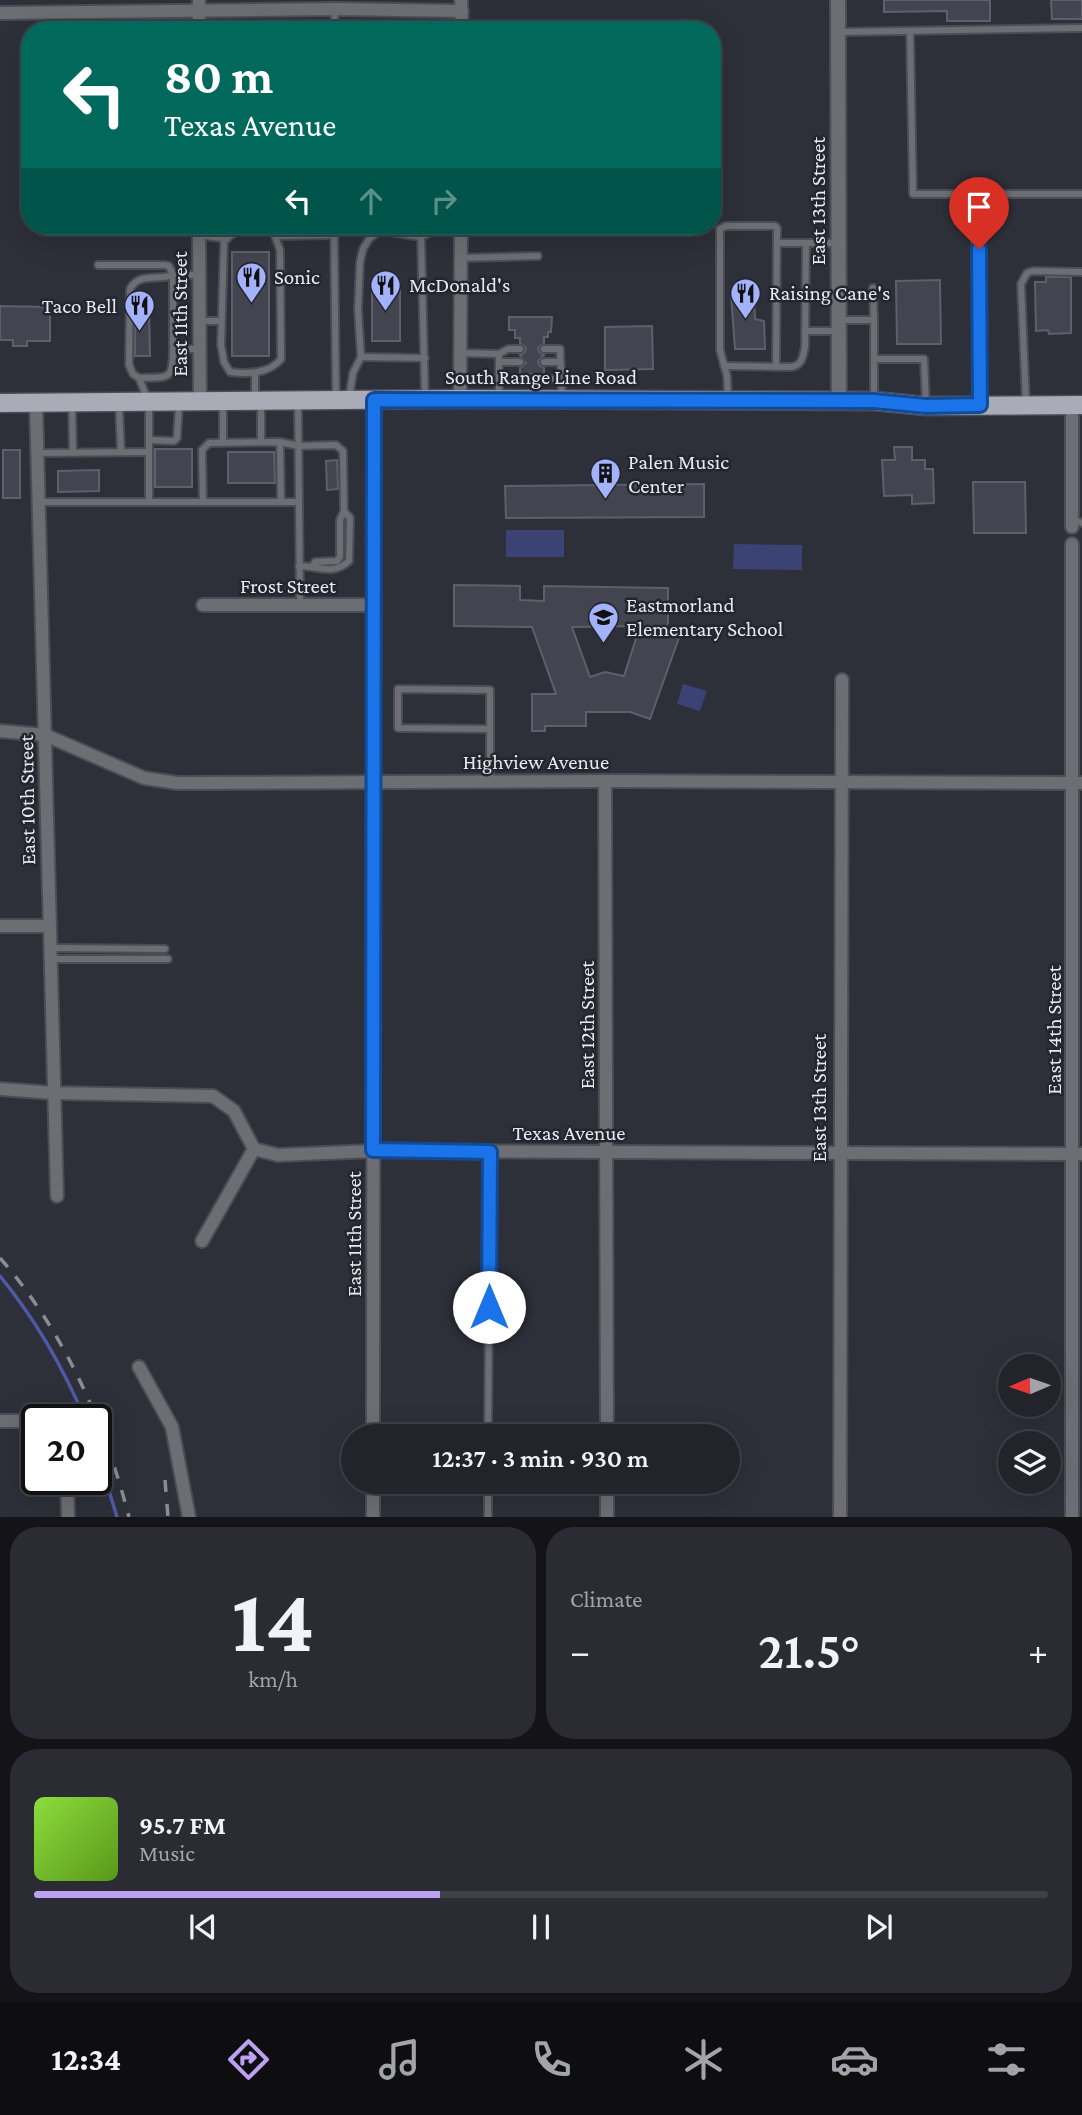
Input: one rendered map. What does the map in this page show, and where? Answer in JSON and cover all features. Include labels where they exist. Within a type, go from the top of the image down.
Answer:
[{"type":"main road","name":"South Range Line Road","points":[[0,403],[499,399],[874,401],[926,406],[1077,406]]},
{"type":"street","name":"East 13th Street","points":[[838,0],[839,402]]},
{"type":"street","points":[[0,13],[199,6],[335,9],[461,6]]},
{"type":"street","points":[[978,194],[980,405]]},
{"type":"street","name":"East 11th Street","points":[[199,235],[200,402]]},
{"type":"street","points":[[460,399],[461,235]]},
{"type":"street","name":"East 11th Street","points":[[373,1424],[374,400]]},
{"type":"street","name":"East 10th Street","points":[[36,403],[57,1196]]},
{"type":"street","points":[[1075,523],[1077,406]]},
{"type":"street","name":"East 14th Street","points":[[1072,544],[1078,783],[1072,1517]]},
{"type":"street","name":"Frost Street","points":[[203,605],[373,605]]},
{"type":"street","name":"East 13th Street","points":[[840,1517],[842,680]]},
{"type":"street","name":"Highview Avenue","points":[[0,731],[45,735],[144,778],[177,783],[1078,783]]},
{"type":"street","name":"East 12th Street","points":[[605,781],[607,1424]]},
{"type":"street","points":[[0,926],[50,926]]},
{"type":"street","points":[[0,1088],[54,1093],[213,1096],[234,1111],[254,1149],[202,1241]]},
{"type":"street","name":"Texas Avenue","points":[[254,1149],[278,1155],[373,1150],[1077,1154]]},
{"type":"street","points":[[139,1367],[172,1427],[189,1517]]},
{"type":"street","points":[[0,1421],[21,1421]]},
{"type":"street","points":[[373,1494],[373,1517]]},
{"type":"street","points":[[607,1494],[607,1517]]},
{"type":"street","points":[[67,1495],[68,1517]]},
{"type":"lane","points":[[334,21],[335,9]]},
{"type":"lane","points":[[839,32],[1082,28]]},
{"type":"lane","points":[[911,31],[913,194],[1082,194]]},
{"type":"lane","points":[[721,228],[726,226],[778,228],[776,367]]},
{"type":"lane","points":[[213,235],[227,239]]},
{"type":"lane","points":[[232,235],[227,239],[222,253],[221,345],[226,368],[230,372],[255,374],[281,359],[279,250],[275,236],[285,235]]},
{"type":"lane","points":[[334,235],[342,401]]},
{"type":"lane","points":[[342,401],[361,357],[358,310],[360,262],[363,249],[374,235]]},
{"type":"lane","points":[[407,235],[425,235]]},
{"type":"lane","points":[[720,235],[720,350],[728,382],[728,401]]},
{"type":"lane","points":[[421,237],[425,399]]},
{"type":"lane","points":[[777,243],[839,243]]},
{"type":"lane","points":[[724,366],[776,367],[800,363],[805,347],[806,243]]},
{"type":"lane","points":[[461,258],[537,256]]},
{"type":"lane","points":[[98,265],[165,265],[169,266],[173,275],[173,370],[166,377],[139,378]]},
{"type":"lane","points":[[1026,406],[1021,284],[1023,279],[1032,271],[1082,272]]},
{"type":"lane","points":[[149,502],[149,403],[139,378],[133,374],[130,365],[130,289],[134,282],[143,278],[200,275]]},
{"type":"lane","points":[[873,288],[874,401]]},
{"type":"lane","points":[[805,331],[874,320]]},
{"type":"lane","points":[[200,321],[221,321]]},
{"type":"lane","points":[[173,349],[200,349]]},
{"type":"lane","points":[[461,353],[499,354],[508,349],[520,349]]},
{"type":"lane","points":[[544,349],[560,349],[562,400]]},
{"type":"lane","points":[[499,354],[499,399]]},
{"type":"lane","points":[[361,357],[425,358]]},
{"type":"lane","points":[[875,359],[925,359],[926,406]]},
{"type":"lane","points":[[499,362],[520,362]]},
{"type":"lane","points":[[544,362],[560,362]]},
{"type":"lane","points":[[255,374],[261,442]]},
{"type":"lane","points":[[499,380],[561,379]]},
{"type":"lane","points":[[298,401],[300,605]]},
{"type":"lane","points":[[223,402],[223,442]]},
{"type":"lane","points":[[72,403],[73,453]]},
{"type":"lane","points":[[119,403],[121,452]]},
{"type":"lane","points":[[149,440],[174,441],[177,438],[179,403]]},
{"type":"lane","points":[[280,442],[281,502]]},
{"type":"lane","points":[[203,502],[202,450],[209,443],[280,442],[299,446],[336,445],[343,451],[344,511],[340,520],[340,557],[337,561],[299,566]]},
{"type":"lane","points":[[37,453],[149,452]]},
{"type":"lane","points":[[39,502],[299,502]]},
{"type":"lane","points":[[490,730],[398,728],[398,689],[490,691],[490,730],[490,781]]},
{"type":"lane","points":[[50,953],[165,949]]},
{"type":"lane","points":[[50,953],[168,959]]},
{"type":"lane","points":[[488,1424],[490,1152]]},
{"type":"lane","points":[[488,1494],[488,1517]]},
{"type":"shaded area","points":[[506,530],[564,530],[564,557],[506,557]]},
{"type":"shaded area","points":[[734,544],[802,545],[802,570],[733,569]]},
{"type":"shaded area","points":[[683,684],[707,691],[700,711],[677,704]]},
{"type":"building","points":[[884,0],[990,0],[990,21],[947,21],[947,11],[884,12]]},
{"type":"building","points":[[1051,0],[1082,0],[1082,19],[1052,19]]},
{"type":"building","name":"Sonic","points":[[232,252],[269,252],[269,356],[232,356]]},
{"type":"building","points":[[1046,277],[1071,277],[1071,333],[1049,334],[1048,330],[1036,331],[1035,282],[1046,282]]},
{"type":"building","points":[[940,280],[941,344],[897,344],[896,281]]},
{"type":"building","name":"McDonald's","points":[[372,282],[400,282],[400,341],[372,341]]},
{"type":"building","name":"Raising Cane's","points":[[731,295],[754,297],[755,319],[764,321],[765,349],[735,349]]},
{"type":"building","points":[[0,306],[50,307],[50,341],[27,341],[27,346],[13,346],[13,340],[0,340]]},
{"type":"building","name":"Taco Bell","points":[[135,309],[149,309],[150,356],[135,356]]},
{"type":"building","points":[[509,317],[552,317],[551,332],[548,332],[548,337],[544,337],[544,343],[538,348],[544,355],[538,361],[544,368],[544,374],[520,374],[520,368],[526,363],[520,355],[526,348],[520,343],[520,338],[515,338],[515,330],[509,330]]},
{"type":"building","points":[[652,326],[653,369],[605,370],[605,327]]},
{"type":"building","points":[[894,447],[912,447],[912,460],[925,460],[925,469],[933,469],[934,503],[912,504],[912,495],[884,496],[882,460],[895,460]]},
{"type":"building","points":[[155,449],[192,449],[192,487],[155,487]]},
{"type":"building","points":[[3,450],[20,450],[20,498],[3,498]]},
{"type":"building","points":[[228,452],[274,452],[275,483],[228,483]]},
{"type":"building","points":[[337,460],[338,489],[327,490],[326,461]]},
{"type":"building","points":[[99,470],[99,491],[58,492],[58,471]]},
{"type":"building","points":[[973,482],[1025,482],[1026,533],[974,533]]},
{"type":"building","name":"Palen Music Center","points":[[704,484],[704,517],[506,518],[505,486]]},
{"type":"building","points":[[454,585],[520,586],[520,600],[544,601],[544,586],[668,588],[668,622],[665,630],[680,635],[650,719],[630,712],[586,712],[586,726],[545,726],[545,731],[532,731],[532,694],[556,694],[532,627],[454,626]],"holes":[[[640,626],[624,676],[605,672],[590,677],[572,627]]]},
{"type":"waterway","points":[[0,1276],[48,1344],[78,1404]]},
{"type":"waterway","points":[[110,1495],[117,1517]]},
{"type":"railway","points":[[0,1258],[44,1316],[80,1380],[108,1448],[129,1517]]},
{"type":"railway","points":[[165,1480],[168,1517]]},
{"type":"place","name":"Sonic","points":[[251,304]]},
{"type":"place","name":"McDonald's","points":[[386,312]]},
{"type":"place","name":"Raising Cane's","points":[[746,320]]},
{"type":"place","name":"Taco Bell","points":[[140,333]]},
{"type":"place","name":"Palen Music Center","points":[[605,501]]},
{"type":"place","name":"Eastmorland Elementary School","points":[[603,644]]},
{"type":"route","points":[[489,1307],[490,1152],[373,1150],[374,400],[874,401],[926,406],[980,405],[979,249]]}]
